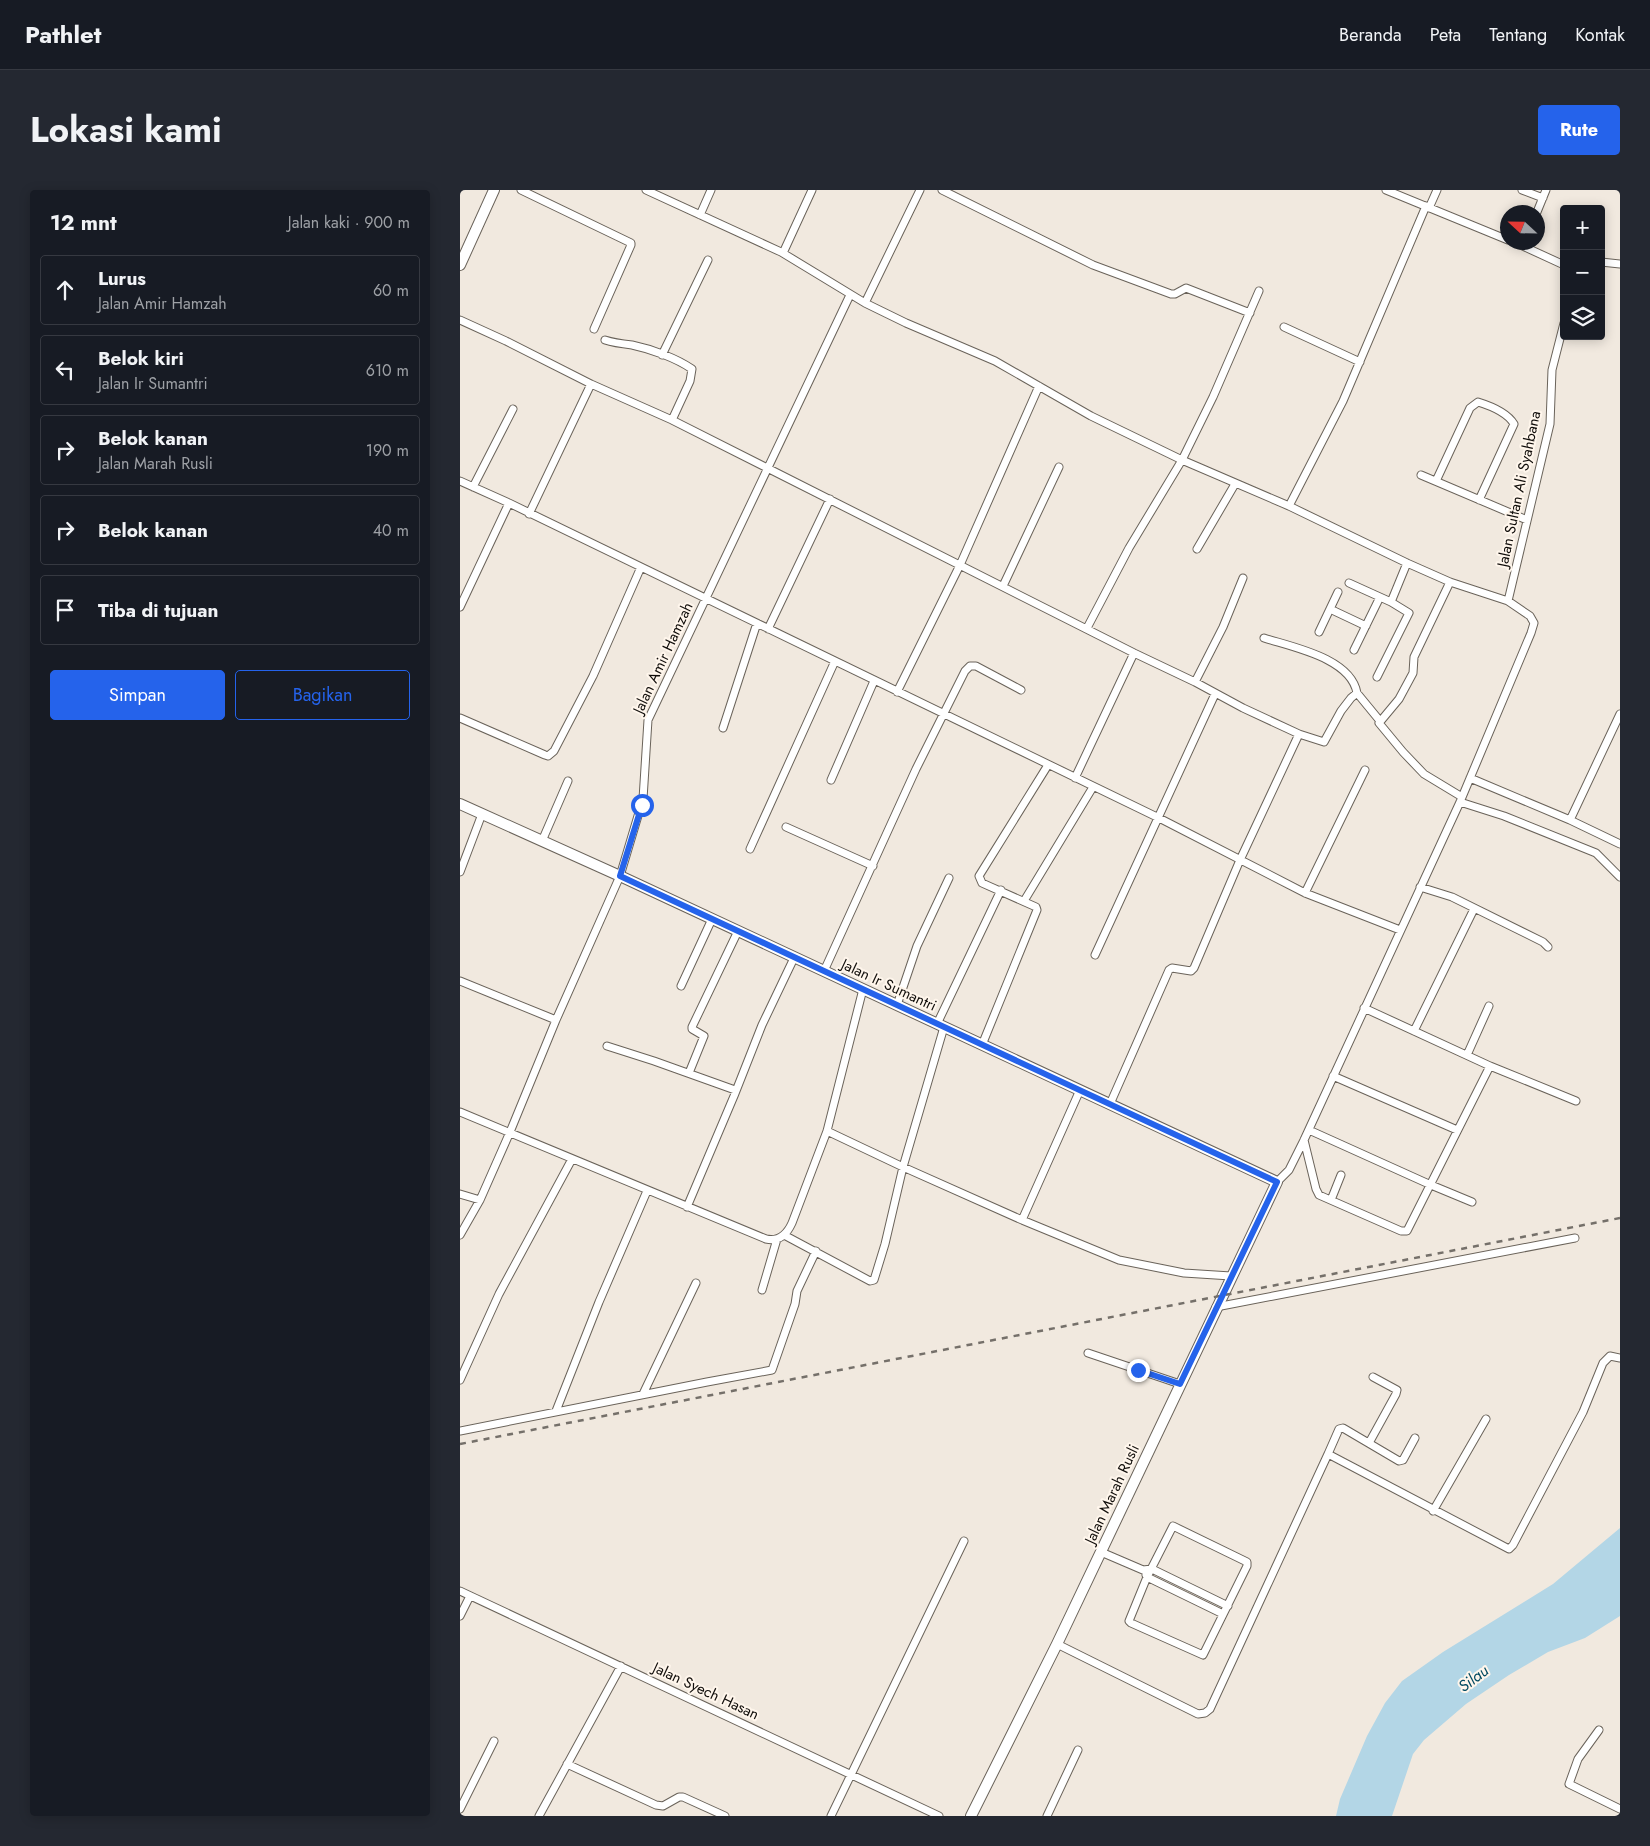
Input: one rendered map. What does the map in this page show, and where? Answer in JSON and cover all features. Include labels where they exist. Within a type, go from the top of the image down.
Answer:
[{"type":"main road","points":[[460,265],[494,190]]},
{"type":"main road","name":"Jalan Ir Sumantri","points":[[460,804],[620,876],[1277,1182]]},
{"type":"main road","name":"Jalan Marah Rusli","points":[[971,1816],[1057,1644],[1277,1182]]},
{"type":"street","points":[[521,190],[631,243],[594,328]]},
{"type":"street","points":[[646,190],[783,254],[850,296],[906,323],[996,361],[1090,416],[1235,484],[1290,506],[1407,563],[1450,582],[1508,601],[1530,616],[1534,623],[1461,800],[1309,1130],[1289,1170],[1277,1182]]},
{"type":"street","points":[[700,215],[711,190]]},
{"type":"street","points":[[783,254],[812,190]]},
{"type":"street","points":[[865,303],[920,190]]},
{"type":"street","points":[[942,190],[1094,265],[1171,294],[1187,289],[1250,313]]},
{"type":"street","points":[[1386,190],[1500,237]]},
{"type":"street","points":[[1290,506],[1343,402],[1437,190]]},
{"type":"street","points":[[1522,190],[1543,198]]},
{"type":"street","points":[[1540,205],[1546,190]]},
{"type":"street","points":[[1535,250],[1560,263]]},
{"type":"street","points":[[662,355],[708,260]]},
{"type":"street","points":[[1605,262],[1620,264]]},
{"type":"street","points":[[1087,628],[1130,548],[1182,460],[1213,397],[1259,291]]},
{"type":"street","name":"Jalan Amir Hamzah","points":[[460,1235],[480,1200],[556,1020],[620,876],[642,805],[648,720],[850,296]]},
{"type":"street","points":[[460,320],[591,384],[672,420],[1299,734],[1324,742],[1341,712],[1357,693]]},
{"type":"street","points":[[1284,327],[1360,362]]},
{"type":"street","name":"Jalan Sultan Ali Syahbana","points":[[1508,601],[1550,424],[1552,370],[1560,339]]},
{"type":"street","points":[[605,340],[617,344],[631,345],[662,355],[691,368],[693,371],[672,420]]},
{"type":"street","points":[[528,514],[591,384]]},
{"type":"street","points":[[897,692],[960,565],[1039,386]]},
{"type":"street","points":[[1436,481],[1470,408],[1478,402],[1484,404],[1506,414],[1514,424],[1478,500]]},
{"type":"street","points":[[474,488],[513,409]]},
{"type":"street","points":[[1003,586],[1059,467]]},
{"type":"street","points":[[1421,475],[1527,520]]},
{"type":"street","points":[[460,481],[1159,818],[1304,893],[1400,930]]},
{"type":"street","points":[[1197,549],[1235,484]]},
{"type":"street","points":[[768,629],[830,500]]},
{"type":"street","points":[[460,607],[509,503]]},
{"type":"street","points":[[1391,602],[1407,563]]},
{"type":"street","points":[[460,718],[544,755],[548,756],[554,752],[593,676],[640,567]]},
{"type":"street","points":[[1195,682],[1223,627],[1244,578]]},
{"type":"street","points":[[1380,722],[1399,699],[1413,673],[1414,657],[1450,582]]},
{"type":"street","points":[[1349,583],[1391,602],[1409,614],[1377,677]]},
{"type":"street","points":[[460,588],[467,591]]},
{"type":"street","points":[[1319,632],[1338,592]]},
{"type":"street","points":[[1354,650],[1380,597]]},
{"type":"street","points":[[1330,610],[1366,626]]},
{"type":"street","points":[[723,728],[757,623]]},
{"type":"street","points":[[1264,638],[1314,654],[1337,664],[1350,679],[1357,693],[1380,722],[1380,725],[1424,774],[1461,800],[1596,853],[1620,877]]},
{"type":"street","points":[[1075,778],[1134,653]]},
{"type":"street","points":[[750,849],[835,661]]},
{"type":"street","points":[[824,971],[942,714],[965,671],[970,666],[976,666],[1021,690]]},
{"type":"street","points":[[831,780],[874,681]]},
{"type":"street","points":[[1095,955],[1216,694]]},
{"type":"street","points":[[1570,820],[1620,714]]},
{"type":"street","points":[[1110,1104],[1169,970],[1172,968],[1192,970],[1240,860],[1299,734]]},
{"type":"street","points":[[982,1045],[1037,910],[1036,907],[1024,901],[982,883],[979,876],[1048,765]]},
{"type":"street","points":[[1304,893],[1364,770]]},
{"type":"street","points":[[1470,778],[1570,820],[1620,844]]},
{"type":"street","points":[[542,842],[568,781]]},
{"type":"street","points":[[1024,901],[1093,787]]},
{"type":"street","points":[[460,872],[482,814]]},
{"type":"street","points":[[786,827],[873,866]]},
{"type":"street","points":[[897,1005],[917,946],[949,878]]},
{"type":"street","points":[[1420,887],[1452,898],[1543,942],[1548,947]]},
{"type":"street","points":[[784,1235],[870,1281],[874,1280],[941,1026],[1001,890]]},
{"type":"street","points":[[1414,1031],[1474,909]]},
{"type":"street","points":[[682,986],[712,919]]},
{"type":"street","points":[[689,1073],[704,1036],[692,1029],[692,1027],[738,932]]},
{"type":"street","points":[[687,1207],[762,1025],[794,958]]},
{"type":"street","points":[[460,981],[556,1020]]},
{"type":"street","points":[[460,1112],[766,1239],[777,1239],[784,1235],[792,1223],[827,1131],[863,989]]},
{"type":"street","points":[[1467,1055],[1489,1006]]},
{"type":"street","points":[[1364,1008],[1490,1066],[1576,1101]]},
{"type":"street","points":[[607,1046],[735,1090]]},
{"type":"street","points":[[1304,1140],[1317,1192],[1320,1195],[1404,1232],[1409,1228],[1456,1130],[1490,1066]]},
{"type":"street","points":[[1333,1076],[1456,1130]]},
{"type":"street","points":[[1022,1220],[1080,1090]]},
{"type":"street","points":[[1309,1130],[1472,1202]]},
{"type":"street","points":[[827,1131],[1022,1220],[1119,1260],[1184,1273],[1231,1276]]},
{"type":"street","points":[[460,1380],[504,1286],[572,1159]]},
{"type":"street","points":[[1331,1200],[1341,1175]]},
{"type":"street","points":[[556,1411],[647,1191]]},
{"type":"street","points":[[460,1194],[480,1200]]},
{"type":"street","points":[[1216,1308],[1575,1238]]},
{"type":"street","points":[[762,1290],[777,1239]]},
{"type":"street","points":[[460,1430],[772,1370],[795,1304],[797,1291],[816,1251]]},
{"type":"street","points":[[643,1394],[696,1283]]},
{"type":"street","points":[[1088,1353],[1180,1384]]},
{"type":"street","points":[[1328,1454],[1506,1549],[1512,1547],[1583,1412],[1603,1363],[1610,1356],[1620,1358]]},
{"type":"street","points":[[1369,1443],[1397,1390],[1373,1377]]},
{"type":"street","points":[[1433,1510],[1486,1419]]},
{"type":"street","points":[[1057,1644],[1198,1714],[1208,1711],[1340,1429],[1345,1429],[1399,1461],[1403,1460],[1415,1438]]},
{"type":"street","points":[[1173,1526],[1246,1560],[1247,1566],[1204,1655],[1130,1623],[1129,1620],[1145,1573],[1152,1569],[1173,1526]]},
{"type":"street","points":[[831,1816],[964,1541]]},
{"type":"street","points":[[1101,1552],[1223,1614]]},
{"type":"street","points":[[1152,1569],[1228,1606]]},
{"type":"street","name":"Jalan Syech Hasan","points":[[460,1591],[939,1816]]},
{"type":"street","points":[[460,1616],[470,1596]]},
{"type":"street","points":[[539,1816],[621,1666]]},
{"type":"street","points":[[1599,1730],[1578,1759],[1569,1784],[1620,1809]]},
{"type":"street","points":[[460,1809],[494,1741]]},
{"type":"street","points":[[1048,1816],[1078,1750]]},
{"type":"street","points":[[568,1764],[656,1805],[663,1806],[682,1797],[725,1816]]},
{"type":"water","name":"Silau","points":[[1620,1528],[1620,1616],[1585,1638],[1548,1652],[1509,1675],[1466,1704],[1424,1740],[1413,1754],[1392,1816],[1336,1816],[1340,1799],[1367,1736],[1385,1703],[1402,1681],[1443,1652],[1553,1584]]},
{"type":"railway","points":[[460,1444],[1620,1218]]},
{"type":"route","points":[[642,805],[620,876],[1277,1182],[1180,1384],[1138,1370]]}]
